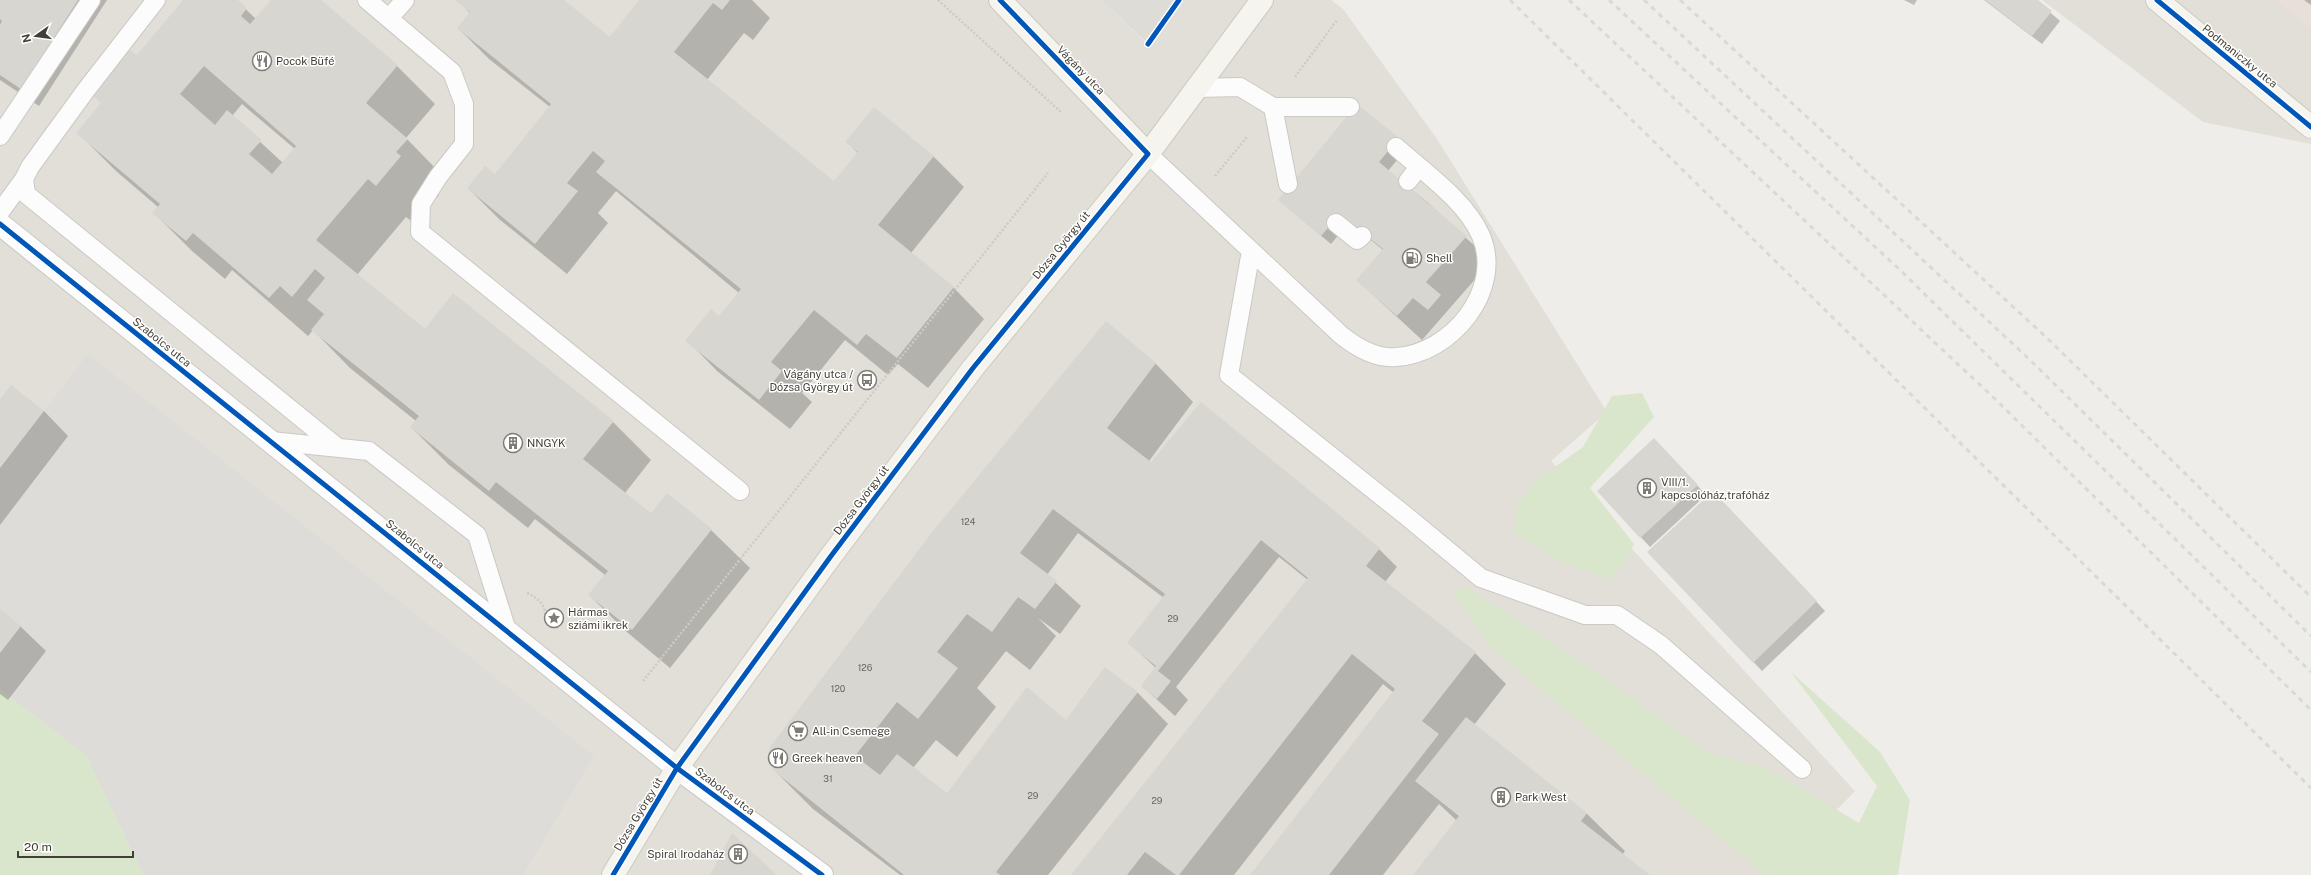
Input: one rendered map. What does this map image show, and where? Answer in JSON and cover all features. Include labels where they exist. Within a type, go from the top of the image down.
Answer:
[{"type":"main road","name":"Vágány utca","points":[[1000,0],[1148,154]]},
{"type":"main road","name":"Dózsa György út","points":[[613,875],[677,768],[831,556],[973,368],[1148,154],[1262,0]]},
{"type":"main road","name":"Podmaniczky utca","points":[[2157,0],[2311,127]]},
{"type":"street","name":"Szabolcs utca","points":[[0,224],[677,768],[822,875]]},
{"type":"lane","points":[[0,136],[91,0]]},
{"type":"lane","points":[[0,212],[24,179],[30,167],[86,90],[156,0]]},
{"type":"lane","points":[[367,0],[452,72],[464,104],[464,144],[438,177],[421,204],[420,232],[740,491]]},
{"type":"lane","points":[[389,18],[405,0]]},
{"type":"lane","points":[[1197,88],[1240,87],[1273,107],[1350,107]]},
{"type":"lane","points":[[1273,107],[1288,184]]},
{"type":"lane","points":[[1148,154],[1354,345],[1370,352],[1395,358],[1412,355],[1431,347],[1465,319],[1481,297],[1487,276],[1487,256],[1482,238],[1474,222],[1462,206],[1413,174],[1396,147]]},
{"type":"lane","points":[[24,179],[24,188],[30,198],[337,447]]},
{"type":"lane","points":[[1336,223],[1357,240],[1362,236]]},
{"type":"lane","points":[[1251,251],[1229,375],[1406,515],[1480,578],[1585,615],[1617,615],[1661,645],[1802,769]]},
{"type":"lane","points":[[271,441],[369,451],[477,535],[507,631]]},
{"type":"path","points":[[938,0],[1063,114]]},
{"type":"path","points":[[1295,76],[1337,20]]},
{"type":"path","points":[[1212,180],[1250,134]]},
{"type":"path","points":[[643,681],[1048,173]]},
{"type":"shaded area","points":[[0,0],[1101,0],[1147,44],[1177,0],[1331,0],[1343,9],[1437,139],[1607,412],[1551,461],[1855,791],[1774,875],[0,875]]},
{"type":"shaded area","points":[[1101,0],[1177,0],[1148,44]]},
{"type":"shaded area","points":[[2042,0],[2311,0],[2311,144],[2203,122]]},
{"type":"shaded area","points":[[2275,0],[2311,0],[2311,29]]},
{"type":"shaded area","points":[[88,354],[594,756],[523,875],[144,875],[86,755],[0,689],[0,653],[21,626],[0,609],[0,468]]},
{"type":"green space","points":[[1642,393],[1654,417],[1590,488],[1634,544],[1626,563],[1609,579],[1561,561],[1514,534],[1517,506],[1535,481],[1583,447],[1612,396]]},
{"type":"green space","points":[[1468,588],[1601,676],[1708,752],[1769,769],[1859,823],[1877,786],[1790,671],[1880,752],[1910,800],[1898,875],[1765,875],[1490,647],[1452,590]]},
{"type":"green space","points":[[0,689],[86,755],[144,875],[0,875]]},
{"type":"building","points":[[0,0],[78,0],[21,89],[0,75],[0,25],[2,21],[0,19]]},
{"type":"building","points":[[183,0],[238,0],[247,8],[241,16],[250,24],[271,0],[321,0],[398,65],[366,103],[408,139],[396,152],[401,156],[376,186],[368,179],[316,240],[425,329],[453,293],[614,421],[583,459],[651,513],[667,493],[712,529],[632,630],[588,595],[608,571],[496,482],[489,491],[410,427],[419,416],[311,330],[324,314],[307,300],[325,278],[315,269],[292,297],[280,286],[269,298],[193,233],[186,241],[152,213],[160,204],[76,133],[101,103],[92,95],[130,50],[137,55]],"holes":[[[204,66],[296,146],[272,174],[249,154],[262,140],[227,110],[215,125],[180,94]]]},
{"type":"building","points":[[455,0],[564,0],[610,37],[639,0],[730,0],[722,10],[713,3],[674,52],[834,181],[858,152],[845,142],[874,107],[934,156],[878,225],[954,287],[897,358],[866,334],[857,345],[814,310],[771,362],[782,371],[759,400],[685,341],[711,309],[719,316],[741,289],[596,172],[605,161],[593,151],[567,183],[578,191],[535,244],[467,188],[485,166],[495,174],[551,104],[457,28],[470,12]]},
{"type":"building","points":[[1985,0],[2038,0],[2052,11],[2032,36]]},
{"type":"building","points":[[1357,104],[1399,138],[1379,162],[1467,236],[1426,282],[1441,295],[1428,310],[1413,298],[1397,316],[1356,280],[1383,249],[1340,214],[1321,236],[1278,200]]},
{"type":"building","points":[[1106,321],[1156,363],[1107,428],[1151,462],[1201,402],[1380,548],[1366,566],[1476,652],[1422,721],[1439,734],[1329,875],[1250,875],[1395,689],[1352,654],[1179,875],[1176,875],[1145,852],[1127,875],[1071,875],[1308,578],[1261,540],[1158,671],[1171,681],[1157,699],[1141,686],[1156,666],[1127,643],[1165,594],[1053,509],[1020,553],[1057,581],[1035,609],[1018,597],[992,632],[967,614],[937,652],[958,668],[918,719],[897,702],[855,756],[880,775],[897,754],[947,793],[1027,687],[1066,720],[1105,667],[1138,692],[996,872],[1000,875],[904,875],[774,771],[769,764],[767,757],[770,747],[933,531]]},
{"type":"building","points":[[11,385],[44,411],[0,468],[0,399]]},
{"type":"building","name":"VIII/1. kapcsolóház,trafóház","points":[[1654,438],[1698,485],[1640,538],[1597,491]]},
{"type":"building","points":[[1713,491],[1817,601],[1753,663],[1647,552]]},
{"type":"building","points":[[0,609],[21,626],[0,653]]},
{"type":"building","name":"Park West","points":[[1466,717],[1587,813],[1581,821],[1650,875],[1413,875],[1459,816],[1415,781]]},
{"type":"building","name":"Spiral Irodaház","points":[[732,833],[777,875],[710,875]]},
{"type":"railway","points":[[1510,0],[2311,788]]},
{"type":"railway","points":[[1569,0],[1993,397],[2311,710]]},
{"type":"railway","points":[[1609,0],[1900,270],[2311,672]]},
{"type":"railway","points":[[1644,0],[2028,358],[2311,636]]},
{"type":"railway","points":[[1680,0],[2047,338],[2311,597]]},
{"type":"cycle path","points":[[613,875],[677,768],[831,556],[973,368],[1148,154],[1000,0]]},
{"type":"cycle path","points":[[1148,44],[1179,0]]},
{"type":"cycle path","points":[[2157,0],[2311,127]]},
{"type":"cycle path","points":[[0,224],[677,768],[822,875]]},
{"type":"place","name":"Pocok Büfé","points":[[262,61]]},
{"type":"place","name":"Shell","points":[[1412,258]]},
{"type":"place","name":"Vágány utca / Dózsa György út","points":[[867,380]]},
{"type":"place","name":"NNGYK","points":[[513,443]]},
{"type":"place","name":"VIII/1. kapcsolóház,trafóház","points":[[1647,488]]},
{"type":"place","name":"Hármas sziámi ikrek","points":[[554,618]]},
{"type":"place","name":"All-in Csemege","points":[[798,731]]},
{"type":"place","name":"Greek heaven","points":[[778,758]]},
{"type":"place","name":"Park West","points":[[1501,797]]},
{"type":"place","name":"Spiral Irodaház","points":[[738,854]]}]
